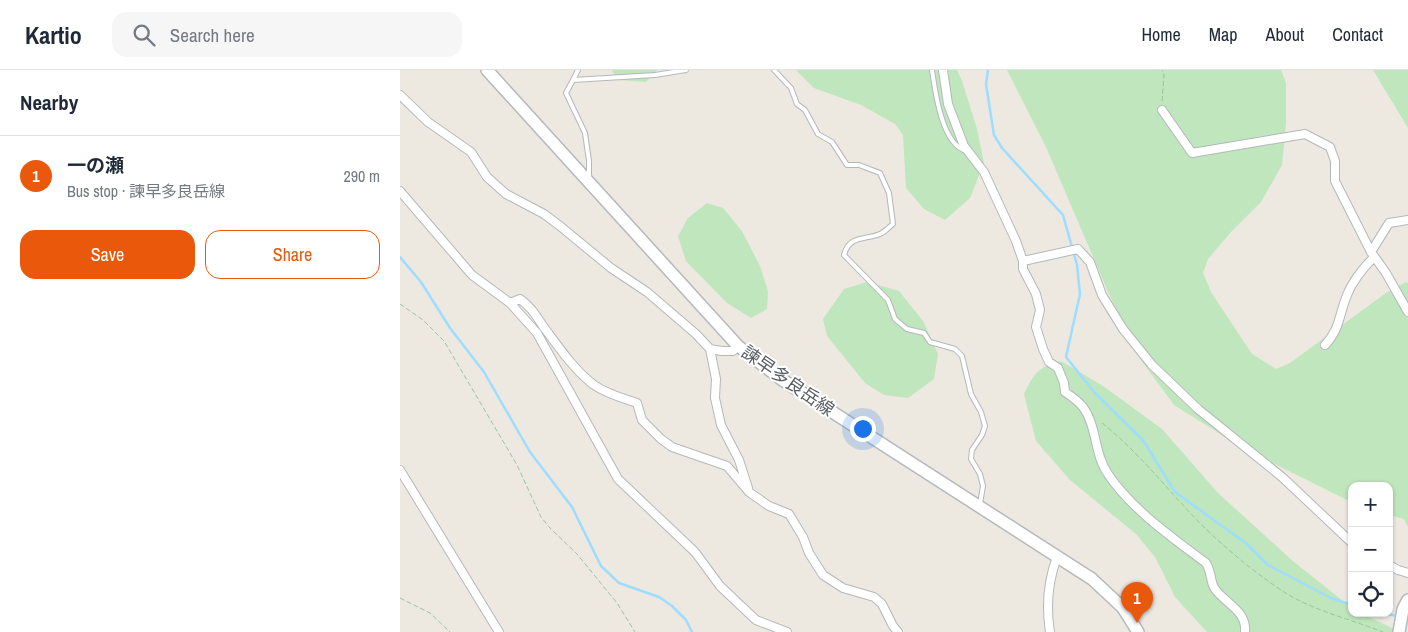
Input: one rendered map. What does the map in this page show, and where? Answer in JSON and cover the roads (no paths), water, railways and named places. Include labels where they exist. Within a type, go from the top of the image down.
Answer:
[{"type":"main road","name":"諫早多良岳線","points":[[487,70],[738,346],[781,379],[1092,579],[1123,608],[1138,632]]},
{"type":"main road","points":[[1400,630],[1406,605]]},
{"type":"street","points":[[943,70],[948,104],[964,146],[984,172],[997,204],[1004,214],[1016,241],[1023,261],[1023,269],[1036,294],[1040,310],[1036,327],[1043,349],[1049,362],[1058,368],[1064,383],[1065,392],[1082,406],[1089,419],[1105,470],[1143,514],[1206,564],[1211,570],[1213,587],[1224,600],[1242,615],[1246,626],[1245,632]]},
{"type":"street","points":[[400,95],[428,122],[471,152],[487,177],[506,194],[544,214],[611,268],[647,292],[696,334],[710,349],[716,379],[715,398],[721,425],[739,460],[749,492]]},
{"type":"street","points":[[1162,110],[1192,153],[1305,134],[1330,147],[1335,161],[1335,181],[1372,254],[1386,273],[1408,312]]},
{"type":"street","points":[[400,191],[472,275],[510,303],[537,333],[618,479],[695,552],[720,586],[756,620],[786,632]]},
{"type":"street","points":[[1324,345],[1334,335],[1348,294],[1389,223],[1408,220]]},
{"type":"street","points":[[1023,261],[1078,249],[1090,262],[1102,295],[1152,365],[1198,409],[1282,477],[1348,539]]},
{"type":"street","points":[[510,303],[520,299],[534,310],[542,324],[572,364],[594,385],[614,396],[637,403],[642,420],[661,439],[672,447],[727,466],[749,492],[769,506],[789,514],[803,537],[809,554],[823,575],[843,588],[874,597],[882,604],[898,632]]},
{"type":"street","points":[[710,349],[733,351],[738,346]]},
{"type":"street","points":[[400,470],[499,632]]},
{"type":"street","points":[[1050,632],[1046,610],[1052,570],[1057,556]]},
{"type":"street","points":[[1393,567],[1408,573]]},
{"type":"lane","points":[[578,70],[566,93],[585,133],[589,161],[589,183]]},
{"type":"lane","points":[[573,80],[655,75],[686,70]]},
{"type":"lane","points":[[774,70],[791,88],[797,104],[805,110],[818,134],[832,142],[847,165],[859,165],[880,173],[889,193],[893,224],[881,234],[856,239],[846,248],[844,255],[888,300],[895,319],[907,330],[924,333],[930,342],[955,350],[962,356],[971,394],[981,412],[985,426],[982,436],[972,450],[971,459],[980,474],[983,486],[980,506]]},
{"type":"lane","points":[[932,70],[938,108],[945,125],[953,142],[961,150],[968,151]]},
{"type":"waterway","points":[[988,70],[986,84],[994,135],[1002,148],[1063,215],[1077,265],[1080,294],[1066,357],[1095,393],[1143,440],[1175,492],[1247,544],[1268,565],[1331,598],[1348,604]]},
{"type":"waterway","points":[[400,257],[421,282],[450,328],[484,372],[530,452],[572,507],[601,566],[619,583],[659,597],[672,606],[686,620],[692,632]]},
{"type":"waterway","points":[[1393,615],[1397,616]]},
{"type":"place","name":"一の瀬","points":[[1137,623]]}]
